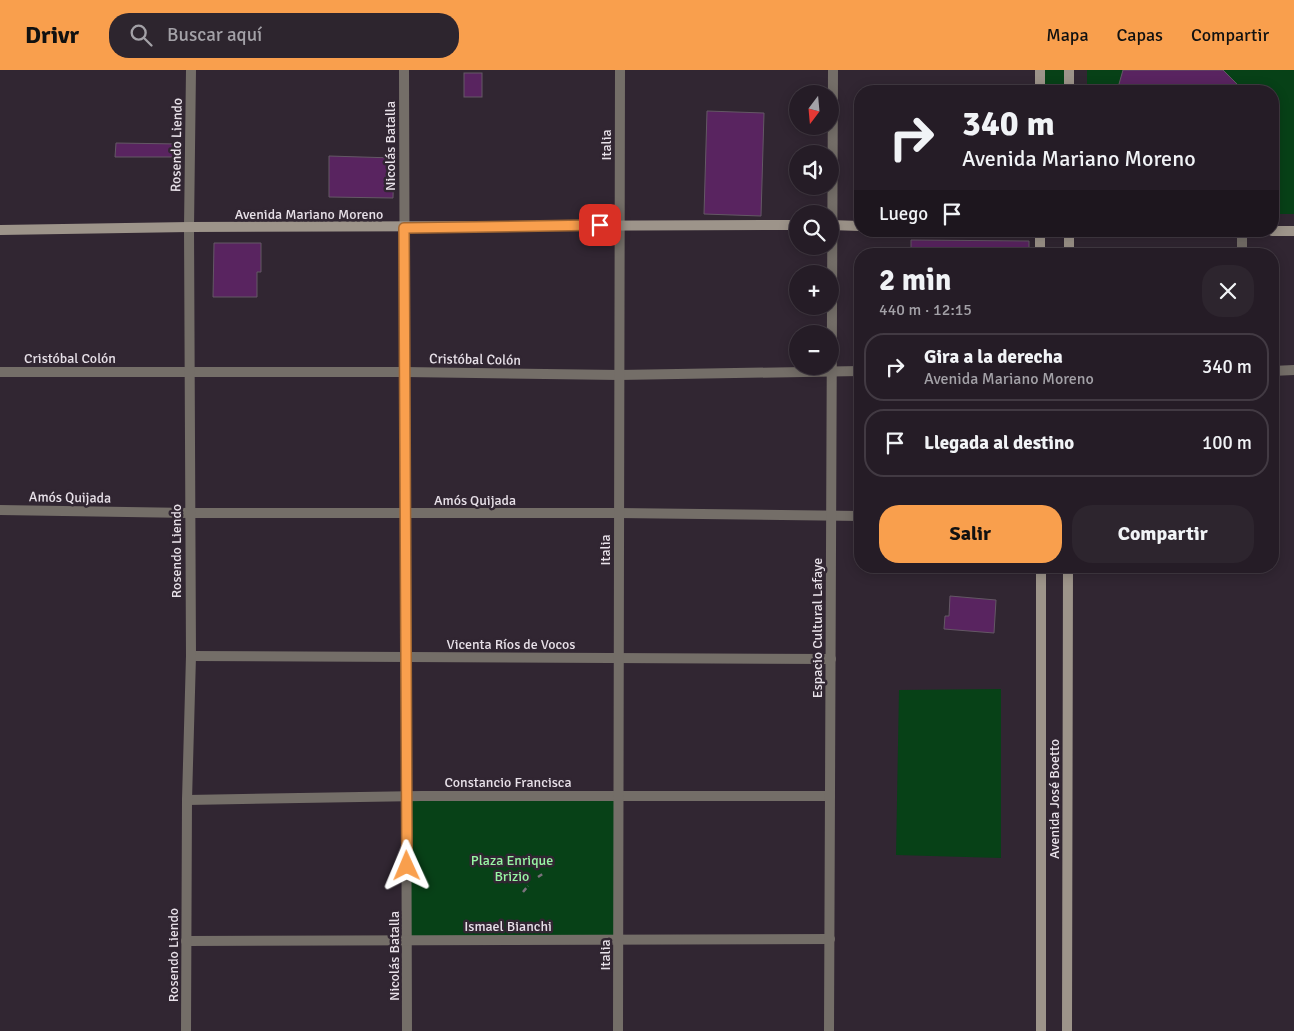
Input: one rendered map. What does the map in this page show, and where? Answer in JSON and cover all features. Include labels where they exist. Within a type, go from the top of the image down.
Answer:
[{"type":"main road","points":[[1040,70],[1040,85]]},
{"type":"main road","points":[[1069,70],[1069,85]]},
{"type":"main road","name":"Avenida Mariano Moreno","points":[[0,230],[789,225]]},
{"type":"main road","points":[[839,226],[854,226]]},
{"type":"main road","points":[[1279,231],[1294,231]]},
{"type":"main road","name":"Avenida José Boetto","points":[[1041,573],[1041,1031]]},
{"type":"main road","name":"Avenida José Boetto","points":[[1067,1031],[1068,573]]},
{"type":"street","name":"Rosendo Liendo","points":[[186,1031],[186,800],[191,656],[189,372],[190,70]]},
{"type":"street","name":"Nicolás Batalla","points":[[404,70],[408,1031]]},
{"type":"street","name":"Italia","points":[[618,1031],[620,70]]},
{"type":"street","name":"Espacio Cultural Lafaye","points":[[831,205],[833,70]]},
{"type":"street","name":"Espacio Cultural Lafaye","points":[[831,255],[832,325]]},
{"type":"street","points":[[1279,370],[1294,370]]},
{"type":"street","name":"Cristóbal Colón","points":[[839,371],[854,371]]},
{"type":"street","name":"Cristóbal Colón","points":[[0,372],[404,372],[619,375],[789,372]]},
{"type":"street","name":"Espacio Cultural Lafaye","points":[[829,1031],[832,375]]},
{"type":"street","name":"Amós Quijada","points":[[0,510],[190,514],[619,513],[854,516]]},
{"type":"street","name":"Vicenta Ríos de Vocos","points":[[191,656],[831,659]]},
{"type":"street","name":"Constancio Francisca","points":[[186,800],[406,797],[830,796]]},
{"type":"street","name":"Ismael Bianchi","points":[[186,941],[830,939]]},
{"type":"path","points":[[538,877],[544,873]]},
{"type":"path","points":[[523,892],[528,886]]},
{"type":"green space","points":[[1043,70],[1066,70],[1066,85],[1043,85]]},
{"type":"green space","points":[[1087,70],[1294,70],[1294,214],[1279,214],[1279,85],[1087,85]]},
{"type":"green space","points":[[1001,689],[1001,858],[896,855],[899,690]]},
{"type":"green space","name":"Plaza Enrique Brizio","points":[[614,799],[614,937],[411,937],[409,800]]},
{"type":"building","points":[[1123,70],[1223,70],[1238,85],[1119,85]]},
{"type":"building","points":[[464,73],[482,73],[482,97],[464,97]]},
{"type":"building","points":[[707,111],[764,113],[761,216],[704,214]]},
{"type":"building","points":[[116,143],[180,144],[180,157],[115,157]]},
{"type":"building","points":[[329,156],[394,158],[393,198],[329,197]]},
{"type":"building","points":[[911,240],[1029,241],[1029,248],[911,248]]},
{"type":"building","points":[[214,243],[261,243],[261,272],[257,272],[257,297],[213,297]]},
{"type":"building","points":[[950,596],[996,600],[994,633],[944,629],[945,616],[949,616]]},
{"type":"route","points":[[407,866],[404,228],[600,225]]}]
